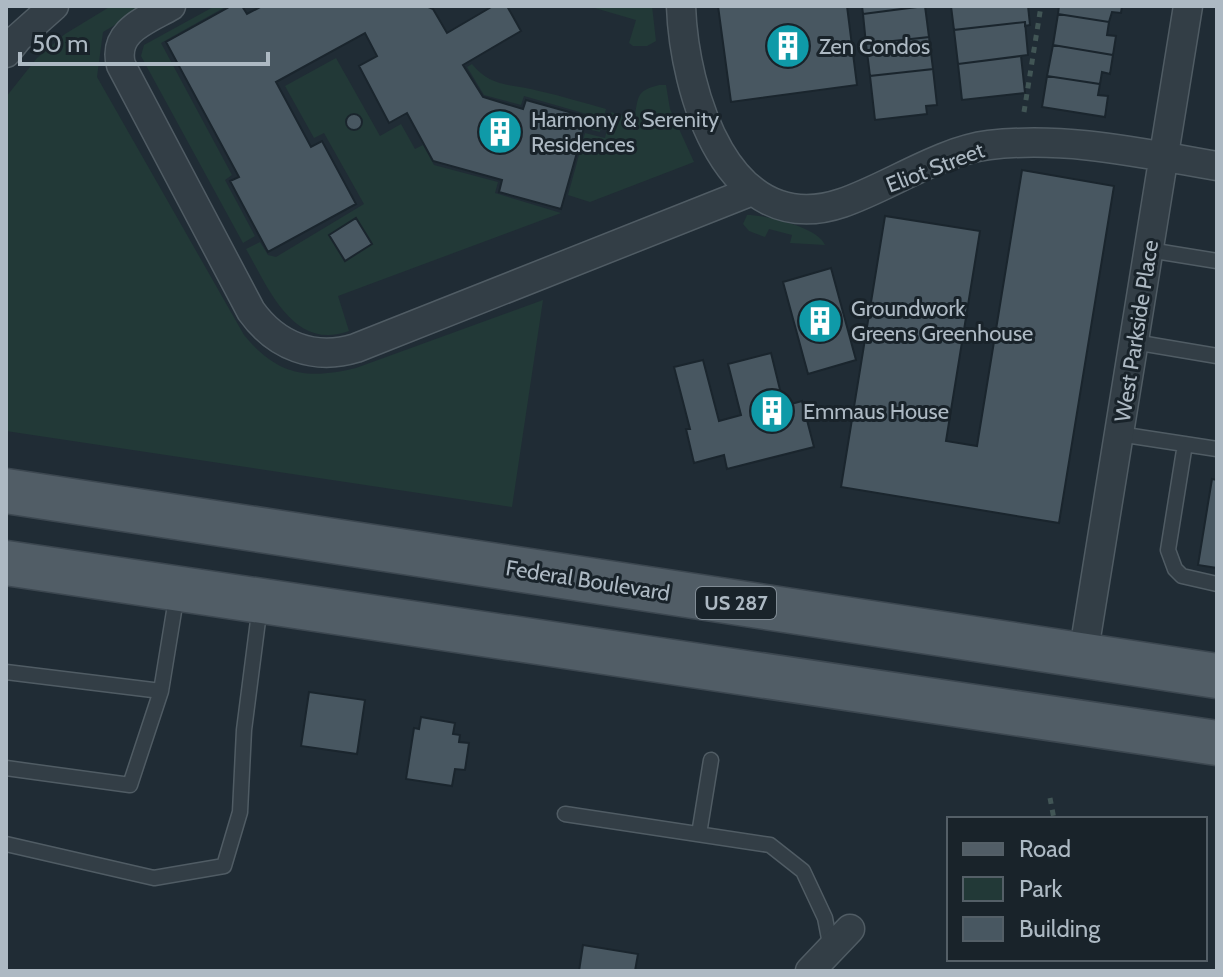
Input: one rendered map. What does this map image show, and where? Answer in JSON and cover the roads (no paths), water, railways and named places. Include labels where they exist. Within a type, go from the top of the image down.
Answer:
[{"type":"main road","name":"Federal Boulevard","points":[[6,491],[1217,676]]},
{"type":"main road","points":[[6,563],[1217,743]]},
{"type":"street","points":[[6,53],[54,6]]},
{"type":"street","points":[[171,6],[124,35],[119,48],[121,65],[251,311],[269,332],[300,350],[326,353],[356,348],[752,191],[722,156],[698,105],[688,61],[681,6]]},
{"type":"street","name":"West Parkside Place","points":[[1083,656],[1188,6]]},
{"type":"street","name":"Eliot Street","points":[[752,191],[793,207],[826,207],[985,145],[1043,141],[1217,166]]},
{"type":"street","points":[[810,971],[841,939]]},
{"type":"lane","points":[[1149,250],[1217,261]]},
{"type":"lane","points":[[1134,342],[1217,356]]},
{"type":"lane","points":[[1119,434],[1217,449]]},
{"type":"lane","points":[[1185,444],[1169,540],[1170,560],[1182,576],[1217,584]]},
{"type":"lane","points":[[6,768],[130,785],[161,691],[177,588]]},
{"type":"lane","points":[[6,844],[154,878],[224,866],[240,812],[244,730],[260,601]]},
{"type":"lane","points":[[6,672],[161,691]]},
{"type":"lane","points":[[699,834],[711,760]]},
{"type":"lane","points":[[565,814],[770,845],[803,871],[825,918],[841,939]]},
{"type":"place","name":"Zen Condos","points":[[788,46]]},
{"type":"place","name":"Harmony & Serenity Residences","points":[[500,132]]},
{"type":"place","name":"Groundwork Greens Greenhouse","points":[[820,321]]},
{"type":"place","name":"Emmaus House","points":[[772,411]]}]
